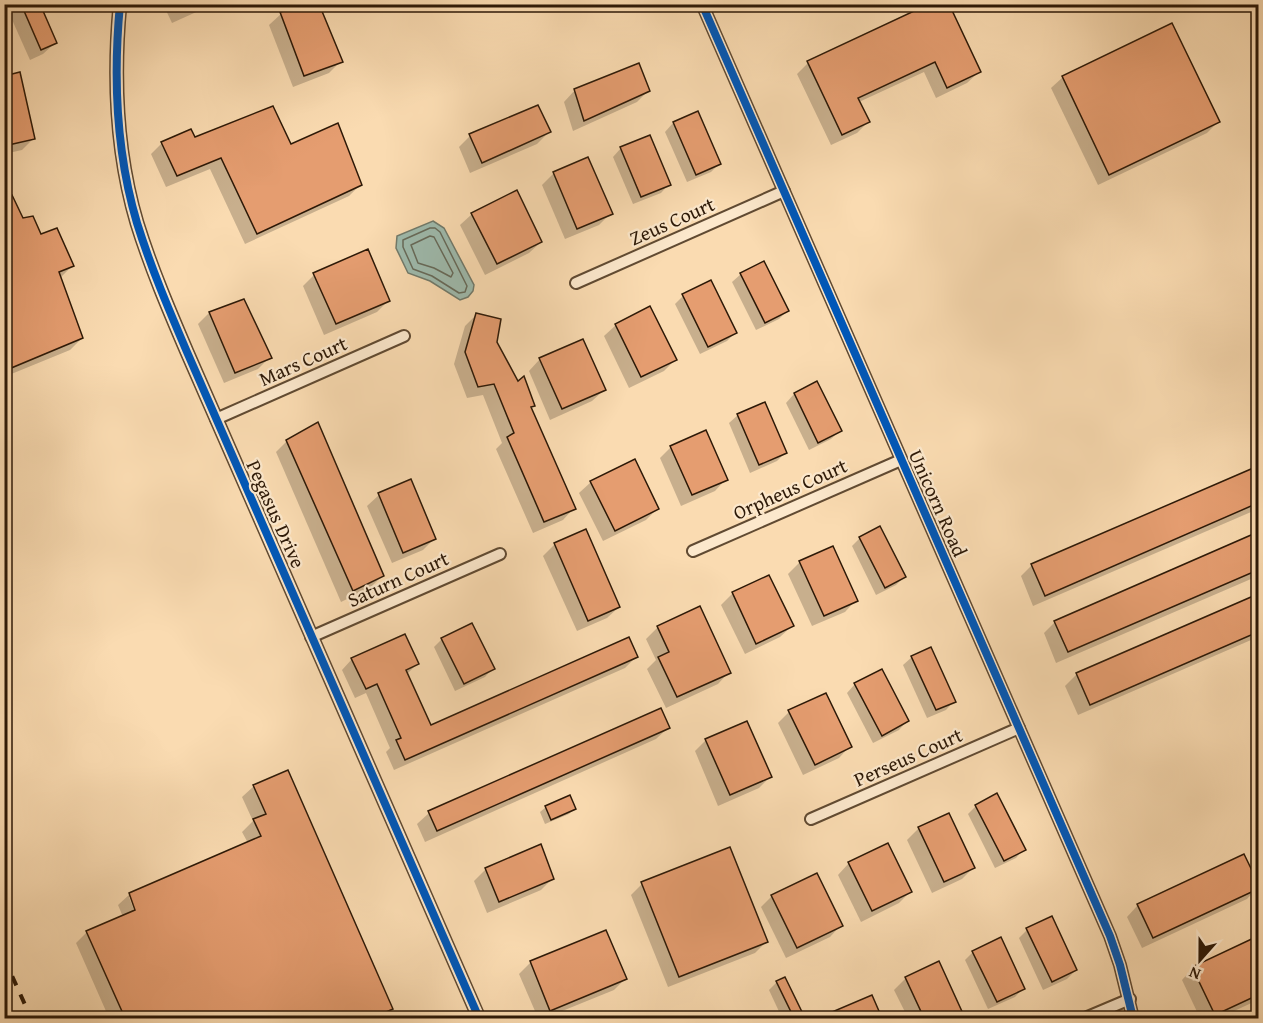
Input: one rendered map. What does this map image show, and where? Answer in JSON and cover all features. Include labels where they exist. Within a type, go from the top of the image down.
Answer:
[{"type":"street","name":"Pegasus Drive","points":[[120,4],[116,76],[120,140],[131,202],[150,263],[216,419],[479,1018]]},
{"type":"street","name":"Unicorn Road","points":[[702,4],[1110,936],[1130,999],[1133,1018]]},
{"type":"street","name":"Zeus Court","points":[[576,283],[784,191]]},
{"type":"street","name":"Mars Court","points":[[216,419],[404,336]]},
{"type":"street","name":"Orpheus Court","points":[[693,551],[901,460]]},
{"type":"street","name":"Saturn Court","points":[[311,637],[500,554]]},
{"type":"street","name":"Perseus Court","points":[[811,819],[1019,728]]},
{"type":"street","points":[[1085,1018],[1130,999]]},
{"type":"water","points":[[433,221],[444,228],[474,285],[468,297],[460,300],[430,281],[408,273],[396,248],[397,236]]},
{"type":"building","points":[[21,4],[40,4],[57,43],[41,50]]},
{"type":"building","points":[[310,4],[319,4],[343,62],[304,76],[280,12]]},
{"type":"building","points":[[929,4],[949,4],[981,72],[947,88],[935,62],[858,98],[870,122],[842,135],[807,61]]},
{"type":"building","points":[[1172,23],[1220,122],[1109,175],[1062,76]]},
{"type":"building","points":[[639,63],[650,91],[584,121],[574,89]]},
{"type":"building","points":[[20,72],[35,139],[4,146],[4,76]]},
{"type":"building","points":[[538,105],[551,132],[482,163],[469,134]]},
{"type":"building","points":[[273,106],[291,144],[338,123],[362,185],[257,234],[221,158],[177,176],[161,142],[191,129],[195,137]]},
{"type":"building","points":[[698,111],[721,164],[696,175],[673,122]]},
{"type":"building","points":[[650,135],[671,185],[641,197],[620,147]]},
{"type":"building","points":[[588,157],[613,214],[577,229],[553,172]]},
{"type":"building","points":[[517,190],[542,242],[497,264],[471,213]]},
{"type":"building","points":[[12,195],[23,218],[33,216],[41,234],[57,228],[74,266],[59,272],[83,338],[4,371],[4,199]]},
{"type":"building","points":[[368,249],[390,301],[336,324],[313,273]]},
{"type":"building","points":[[764,261],[789,311],[765,323],[740,273]]},
{"type":"building","points":[[711,280],[737,333],[708,347],[682,294]]},
{"type":"building","points":[[244,299],[272,358],[235,373],[209,312]]},
{"type":"building","points":[[650,306],[677,360],[641,377],[615,324]]},
{"type":"building","points":[[476,313],[501,319],[497,342],[518,381],[524,376],[535,406],[531,407],[576,509],[544,522],[507,437],[514,433],[494,384],[478,387],[465,352]]},
{"type":"building","points":[[583,339],[606,390],[562,409],[539,358]]},
{"type":"building","points":[[817,381],[842,431],[818,443],[794,393]]},
{"type":"building","points":[[765,402],[787,453],[759,465],[737,414]]},
{"type":"building","points":[[318,422],[384,576],[353,591],[286,440]]},
{"type":"building","points":[[706,430],[728,480],[692,495],[670,446]]},
{"type":"building","points":[[635,459],[659,509],[615,531],[590,481]]},
{"type":"building","points":[[1258,466],[1258,503],[1045,596],[1031,564]]},
{"type":"building","points":[[411,479],[436,539],[403,553],[378,493]]},
{"type":"building","points":[[880,526],[906,577],[885,588],[859,537]]},
{"type":"building","points":[[586,529],[620,607],[588,621],[554,543]]},
{"type":"building","points":[[1258,532],[1258,570],[1068,652],[1054,621]]},
{"type":"building","points":[[833,546],[858,601],[824,616],[799,561]]},
{"type":"building","points":[[769,575],[794,626],[756,644],[732,592]]},
{"type":"building","points":[[1258,594],[1258,632],[1090,705],[1076,673]]},
{"type":"building","points":[[700,606],[731,673],[677,697],[658,657],[669,652],[657,626]]},
{"type":"building","points":[[472,623],[495,669],[464,684],[441,638]]},
{"type":"building","points":[[405,634],[419,664],[406,670],[431,725],[629,637],[638,657],[405,760],[396,740],[401,738],[377,684],[366,689],[351,658]]},
{"type":"building","points":[[931,647],[956,702],[936,710],[911,656]]},
{"type":"building","points":[[882,669],[909,721],[882,736],[854,683]]},
{"type":"building","points":[[826,693],[852,747],[815,765],[788,710]]},
{"type":"building","points":[[661,708],[670,728],[437,831],[428,811]]},
{"type":"building","points":[[747,721],[772,777],[730,795],[705,739]]},
{"type":"building","points":[[288,770],[393,1009],[372,1018],[125,1018],[86,931],[135,910],[129,893],[261,836],[253,819],[266,814],[253,785]]},
{"type":"building","points":[[997,793],[1026,850],[1004,861],[975,805]]},
{"type":"building","points":[[570,795],[576,809],[551,820],[545,806]]},
{"type":"building","points":[[949,813],[975,868],[944,882],[918,827]]},
{"type":"building","points":[[888,843],[912,892],[872,911],[848,862]]},
{"type":"building","points":[[541,844],[554,879],[499,902],[485,868]]},
{"type":"building","points":[[730,847],[768,942],[679,977],[641,882]]},
{"type":"building","points":[[1244,854],[1258,883],[1258,889],[1153,938],[1137,904]]},
{"type":"building","points":[[817,873],[843,926],[797,948],[771,895]]},
{"type":"building","points":[[1052,916],[1077,970],[1052,982],[1026,928]]},
{"type":"building","points":[[606,930],[627,979],[550,1011],[530,961]]},
{"type":"building","points":[[1258,936],[1258,995],[1215,1015],[1192,967]]},
{"type":"building","points":[[1001,937],[1025,989],[997,1002],[972,951]]},
{"type":"building","points":[[939,961],[965,1018],[924,1018],[905,977]]},
{"type":"building","points":[[785,977],[805,1018],[794,1018],[776,981]]},
{"type":"building","points":[[872,995],[882,1018],[818,1018]]},
{"type":"railway","points":[[4,958],[31,1018]]},
{"type":"cycle path","points":[[120,4],[117,59],[118,115],[124,169],[137,223],[148,256],[187,352],[479,1018]]},
{"type":"cycle path","points":[[702,4],[1110,936],[1133,1018]]}]
